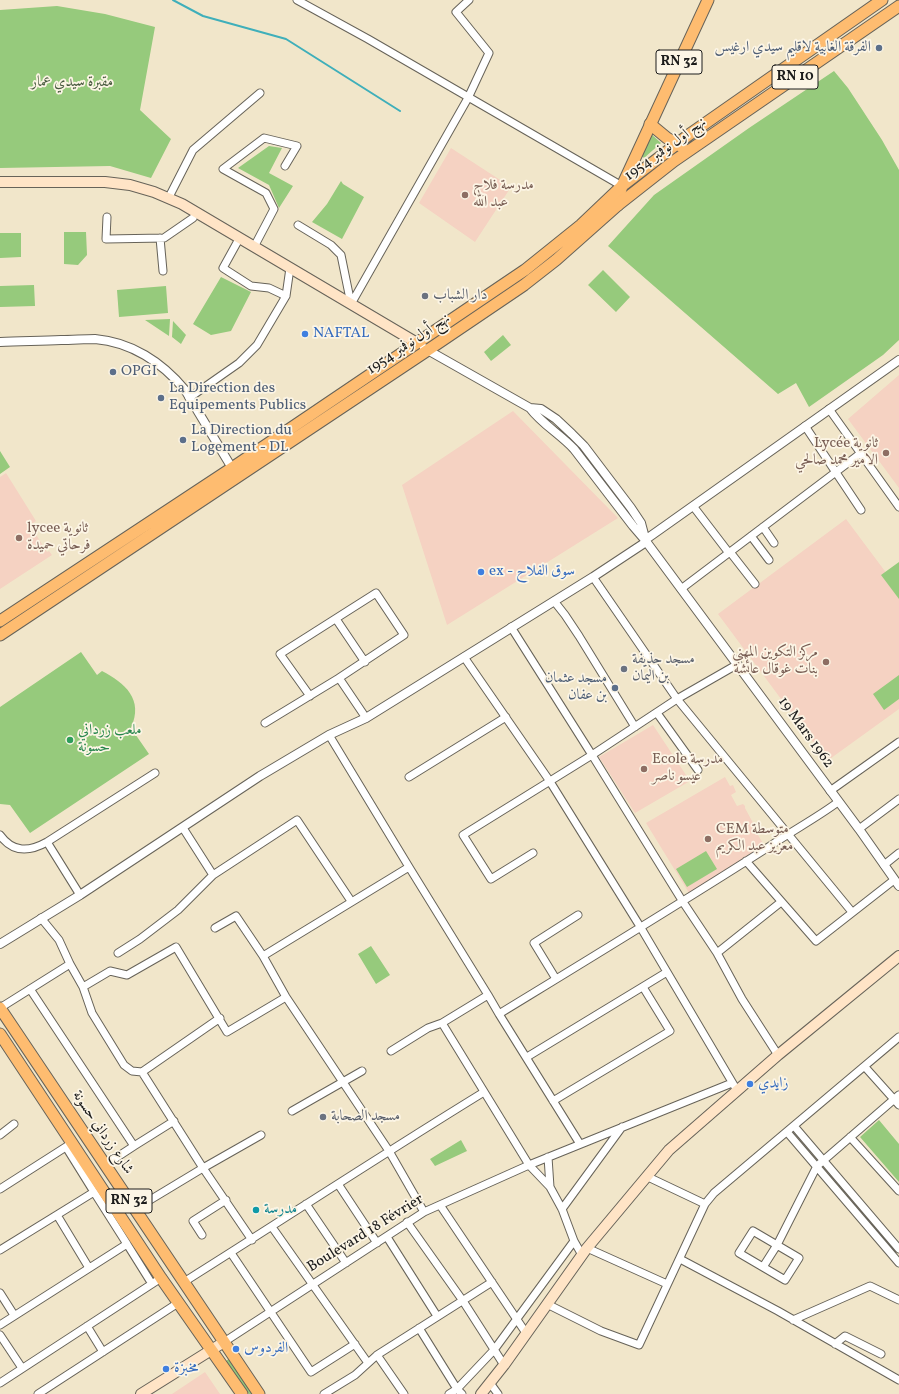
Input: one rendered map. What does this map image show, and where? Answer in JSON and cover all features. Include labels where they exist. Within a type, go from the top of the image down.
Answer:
[{"type":"main road","name":"RN 32","points":[[618,205],[618,199],[622,186],[654,127],[708,0]]},
{"type":"main road","name":"نهج أول نوفمبر 1954","points":[[0,621],[148,529],[304,426],[367,377],[525,270],[581,225],[622,186],[676,144],[882,0]]},
{"type":"main road","name":"نهج أول نوفمبر 1954","points":[[0,635],[232,468],[374,386],[538,275],[618,205],[655,175],[899,6]]},
{"type":"main road","points":[[654,127],[674,134],[690,134]]},
{"type":"main road","points":[[654,127],[676,144],[692,149]]},
{"type":"main road","points":[[0,182],[105,182],[130,185],[154,192],[169,198],[417,343]]},
{"type":"main road","points":[[367,377],[374,386]]},
{"type":"main road","points":[[481,1394],[504,1365],[584,1252],[646,1176],[677,1142],[735,1086],[778,1055],[899,956]]},
{"type":"main road","name":"شارع زرداني حسونة","points":[[0,1008],[259,1394]]},
{"type":"main road","name":"شارع زرداني حسونة","points":[[1,1039],[69,1145],[121,1217],[242,1394]]},
{"type":"main road","points":[[121,1217],[134,1208]]},
{"type":"main road","points":[[177,1300],[186,1285]]},
{"type":"main road","name":"Boulevard 18 Février","points":[[141,1394],[224,1342]]},
{"type":"street","points":[[297,0],[368,38],[468,98],[622,186]]},
{"type":"street","points":[[351,304],[468,98],[489,54],[456,12],[469,0]]},
{"type":"street","points":[[169,198],[193,150],[260,93]]},
{"type":"street","points":[[254,247],[274,209],[266,193],[223,169],[264,138],[297,146],[285,166]]},
{"type":"street","points":[[107,217],[106,239],[164,238],[193,218]]},
{"type":"street","points":[[298,225],[331,245],[341,255],[351,304]]},
{"type":"street","points":[[160,238],[163,271]]},
{"type":"street","points":[[239,239],[223,268],[251,286],[269,288],[286,296]]},
{"type":"street","points":[[189,398],[239,363],[250,354],[257,345],[286,296],[290,268]]},
{"type":"street","points":[[0,342],[93,339],[116,342],[130,347],[157,362],[176,380],[189,398],[232,468]]},
{"type":"street","name":"19 Mars 1962","points":[[417,343],[530,408],[536,416],[566,440],[632,526],[646,541],[738,664],[897,883]]},
{"type":"street","points":[[0,944],[80,895],[260,776],[329,735],[366,718],[510,627],[593,577],[646,541],[899,360]]},
{"type":"street","points":[[829,409],[899,507]]},
{"type":"street","points":[[805,426],[861,510]]},
{"type":"street","points":[[681,589],[861,454]]},
{"type":"street","points":[[693,506],[755,584]]},
{"type":"street","points":[[763,527],[774,543]]},
{"type":"street","points":[[751,536],[769,560]]},
{"type":"street","points":[[593,577],[677,699],[852,912]]},
{"type":"street","points":[[265,724],[365,662],[404,635],[376,593],[280,654],[310,696]]},
{"type":"street","points":[[554,601],[579,636],[635,727]]},
{"type":"street","points":[[336,619],[365,662]]},
{"type":"street","points":[[510,627],[592,755],[683,902],[717,953],[742,999],[778,1055]]},
{"type":"street","points":[[464,657],[549,780],[641,928],[735,1086]]},
{"type":"street","points":[[533,853],[491,879],[463,835],[549,780],[592,755],[677,699],[738,664]]},
{"type":"street","points":[[339,678],[366,718]]},
{"type":"street","points":[[657,712],[698,770]]},
{"type":"street","points":[[409,777],[506,717]]},
{"type":"street","points":[[329,735],[408,867],[580,1144]]},
{"type":"street","points":[[830,790],[899,742]]},
{"type":"street","points":[[0,836],[5,842],[14,848],[24,850],[33,849],[47,842],[155,773]]},
{"type":"street","points":[[859,829],[899,799]]},
{"type":"street","points":[[499,1014],[683,902],[788,833],[816,818],[838,802]]},
{"type":"street","points":[[118,953],[140,939],[178,910],[213,875],[297,820],[351,901]]},
{"type":"street","points":[[183,828],[213,875]]},
{"type":"street","points":[[47,842],[80,895]]},
{"type":"street","points":[[884,865],[899,853]]},
{"type":"street","points":[[746,861],[816,941],[852,912],[897,883]]},
{"type":"street","points":[[263,956],[408,867]]},
{"type":"street","points":[[717,953],[781,902]]},
{"type":"street","points":[[556,979],[534,943],[578,915]]},
{"type":"street","points":[[215,928],[236,916],[263,956],[286,997],[389,1151],[424,1212]]},
{"type":"street","points":[[41,918],[59,940],[83,987],[92,1013],[124,1065],[132,1071],[142,1072],[220,1018]]},
{"type":"street","points":[[83,987],[110,971],[126,975],[176,947],[220,1018],[227,1032],[286,997]]},
{"type":"street","points":[[0,1008],[70,964]]},
{"type":"street","points":[[527,1057],[667,972]]},
{"type":"street","points":[[553,1101],[670,1031],[643,987]]},
{"type":"street","points":[[30,989],[134,1146]]},
{"type":"street","points":[[391,1051],[428,1028],[442,1023],[488,995]]},
{"type":"street","points":[[442,1023],[529,1165],[550,1187],[562,1209],[574,1241],[584,1252],[667,1284]]},
{"type":"street","points":[[547,1304],[601,1331],[638,1345],[705,1204],[719,1188],[899,1038]]},
{"type":"street","points":[[763,1267],[817,1166],[850,1137],[897,1100],[865,1067]]},
{"type":"street","points":[[292,1111],[362,1071]]},
{"type":"street","points":[[142,1072],[203,1168],[252,1240]]},
{"type":"street","name":"Boulevard 18 Février","points":[[224,1342],[424,1212],[580,1144],[622,1127],[735,1086]]},
{"type":"street","points":[[186,1285],[231,1253],[306,1204],[484,1092]]},
{"type":"street","points":[[105,1165],[174,1121]]},
{"type":"street","points":[[0,1135],[14,1124]]},
{"type":"street","points":[[794,1126],[899,1249]]},
{"type":"street","points":[[562,1209],[622,1127]]},
{"type":"street","points":[[787,1132],[897,1258]]},
{"type":"street","points":[[134,1208],[261,1136]]},
{"type":"street","points":[[850,1137],[899,1191]]},
{"type":"street","points":[[0,1189],[69,1145],[94,1192],[152,1284]]},
{"type":"street","points":[[548,1158],[550,1187]]},
{"type":"street","points":[[646,1176],[705,1204]]},
{"type":"street","points":[[338,1184],[377,1243]]},
{"type":"street","points":[[0,1250],[94,1192]]},
{"type":"street","points":[[202,1235],[193,1221],[226,1200]]},
{"type":"street","points":[[306,1204],[346,1263]]},
{"type":"street","points":[[440,1205],[526,1332]]},
{"type":"street","points":[[57,1215],[90,1268]]},
{"type":"street","points":[[407,1222],[463,1301],[504,1365]]},
{"type":"street","points":[[272,1227],[314,1284],[368,1363]]},
{"type":"street","points":[[753,1231],[799,1258],[785,1280],[763,1267],[739,1253],[753,1231]]},
{"type":"street","points":[[387,1237],[437,1316]]},
{"type":"street","points":[[449,1394],[460,1391],[494,1350],[518,1320],[574,1241]]},
{"type":"street","points":[[0,1325],[127,1244]]},
{"type":"street","points":[[231,1253],[311,1372],[354,1344]]},
{"type":"street","points":[[680,1259],[793,1320],[899,1380]]},
{"type":"street","points":[[0,1383],[162,1278]]},
{"type":"street","points":[[324,1394],[334,1391],[355,1375],[377,1355],[492,1282]]},
{"type":"street","points":[[793,1320],[870,1286],[899,1300]]},
{"type":"street","points":[[0,1293],[14,1315]]},
{"type":"street","points":[[38,1394],[103,1352],[177,1300]]},
{"type":"street","points":[[87,1326],[103,1352]]},
{"type":"street","points":[[419,1328],[460,1391]]},
{"type":"street","points":[[0,1335],[22,1368]]},
{"type":"street","points":[[835,1344],[845,1336],[880,1354]]},
{"type":"street","points":[[377,1355],[404,1394]]},
{"type":"street","points":[[490,1383],[498,1394]]},
{"type":"shaded area","name":"مدرسة فلاح عبد الله","points":[[451,148],[511,187],[475,242],[419,203]]},
{"type":"shaded area","name":"Lycée ثانوية الامير محمد صالحي","points":[[899,375],[899,488],[848,419]]},
{"type":"shaded area","name":"ex - سوق الفلاح","points":[[513,411],[618,518],[447,625],[402,485]]},
{"type":"shaded area","name":"lycee ثانوية فرحاتي حميدة","points":[[6,473],[36,521],[30,525],[47,552],[49,551],[52,555],[0,589],[0,477]]},
{"type":"shaded area","name":"مركز التكوين المهني بنات غوقال عائشة","points":[[846,519],[899,590],[899,709],[827,761],[718,614]]},
{"type":"shaded area","name":"Ecole مدرسة عيسو ناصر","points":[[653,725],[690,781],[635,813],[599,757]]},
{"type":"shaded area","name":"CEM متوسطة معزيز عبد الكريم","points":[[725,777],[730,786],[733,785],[736,792],[731,795],[737,806],[743,804],[745,806],[764,845],[689,893],[646,823]]},
{"type":"shaded area","points":[[205,1372],[220,1394],[172,1394]]},
{"type":"green space","name":"مقبرة سيدي عمار","points":[[57,6],[105,14],[155,27],[140,110],[171,139],[151,178],[110,166],[0,168],[0,10]]},
{"type":"green space","points":[[834,71],[848,88],[882,140],[899,170],[899,340],[883,355],[809,407],[796,383],[778,394],[608,246],[654,195],[749,128]]},
{"type":"green space","points":[[650,133],[661,143],[644,158],[640,154]]},
{"type":"green space","points":[[269,146],[282,148],[269,173],[293,186],[279,208],[269,185],[238,168]]},
{"type":"green space","points":[[341,181],[343,184],[364,197],[342,239],[312,222],[327,204]]},
{"type":"green space","points":[[64,232],[86,232],[87,255],[78,265],[64,264]]},
{"type":"green space","points":[[0,233],[21,233],[21,257],[0,258]]},
{"type":"green space","points":[[603,270],[630,297],[616,312],[588,285]]},
{"type":"green space","points":[[221,277],[251,292],[231,331],[211,335],[193,324]]},
{"type":"green space","points":[[34,285],[35,306],[0,307],[0,286]]},
{"type":"green space","points":[[166,286],[168,313],[119,317],[117,290]]},
{"type":"green space","points":[[170,319],[169,336],[145,320]]},
{"type":"green space","points":[[173,321],[186,335],[181,344],[172,337]]},
{"type":"green space","points":[[503,335],[511,345],[491,361],[484,352]]},
{"type":"green space","points":[[0,451],[10,467],[0,474]]},
{"type":"green space","points":[[899,562],[899,599],[881,575]]},
{"type":"green space","name":"ملعب زرداني حسونة","points":[[81,652],[97,675],[102,671],[118,681],[130,693],[134,700],[135,709],[131,728],[149,754],[30,833],[10,805],[0,804],[0,707]]},
{"type":"green space","points":[[899,675],[899,699],[884,710],[873,694]]},
{"type":"green space","points":[[706,851],[717,869],[687,887],[676,869]]},
{"type":"green space","points":[[371,946],[390,975],[376,984],[358,954]]},
{"type":"green space","points":[[879,1120],[899,1144],[899,1182],[860,1137]]},
{"type":"green space","points":[[461,1140],[467,1151],[435,1166],[430,1159]]},
{"type":"green space","points":[[230,1358],[255,1394],[249,1394],[226,1361]]},
{"type":"waterway","points":[[173,0],[203,16],[286,39],[400,111]]},
{"type":"place","name":"الفرقة الغابية لاقليم سيدي ارغيس","points":[[879,48]]},
{"type":"place","name":"مدرسة فلاح عبد الله","points":[[465,195]]},
{"type":"place","name":"دار الشباب","points":[[425,296]]},
{"type":"place","name":"NAFTAL","points":[[305,334]]},
{"type":"place","name":"OPGI","points":[[113,372]]},
{"type":"place","name":"La Direction des Equipements Publics","points":[[161,398]]},
{"type":"place","name":"La Direction du Logement - DL","points":[[183,440]]},
{"type":"place","name":"Lycée ثانوية الامير محمد صالحي","points":[[886,453]]},
{"type":"place","name":"lycee ثانوية فرحاتي حميدة","points":[[19,538]]},
{"type":"place","name":"ex - سوق الفلاح","points":[[481,572]]},
{"type":"place","name":"مركز التكوين المهني بنات غوقال عائشة","points":[[826,662]]},
{"type":"place","name":"مسجد حذيفة بن اليمان","points":[[624,669]]},
{"type":"place","name":"مسجد عثمان بن عفان","points":[[615,688]]},
{"type":"place","name":"ملعب زرداني حسونة","points":[[70,740]]},
{"type":"place","name":"Ecole مدرسة عيسو ناصر","points":[[644,769]]},
{"type":"place","name":"CEM متوسطة معزيز عبد الكريم","points":[[708,839]]},
{"type":"place","name":"زايدي","points":[[750,1084]]},
{"type":"place","name":"مسجد الصحابة","points":[[323,1117]]},
{"type":"place","name":"مدرسة","points":[[256,1210]]},
{"type":"place","name":"الفردوس","points":[[236,1349]]},
{"type":"place","name":"مخبزة","points":[[166,1369]]}]
